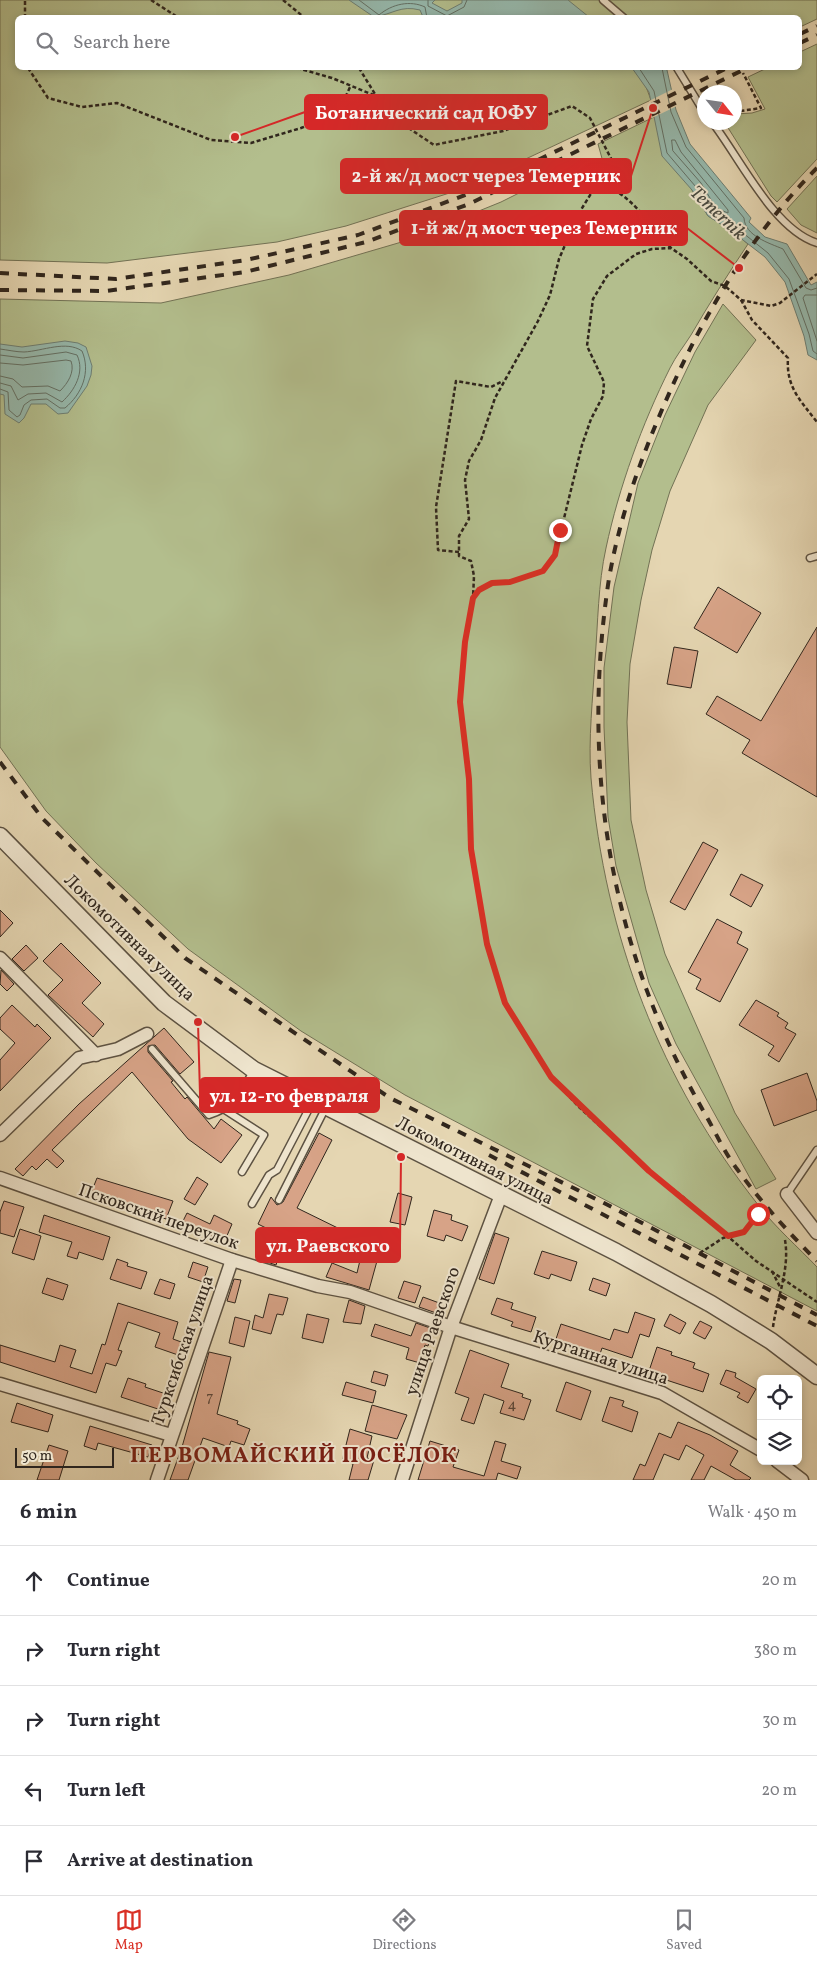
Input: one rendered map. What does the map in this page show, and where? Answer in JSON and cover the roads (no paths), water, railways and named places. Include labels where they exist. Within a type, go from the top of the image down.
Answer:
[{"type":"street","name":"Локомотивная улица","points":[[0,836],[164,1002],[254,1070],[625,1257],[711,1304],[771,1341],[817,1376]]},
{"type":"street","points":[[0,958],[96,1055]]},
{"type":"street","points":[[0,1135],[79,1058],[118,1049],[147,1034]]},
{"type":"street","name":"Псковский переулок","points":[[0,1178],[232,1260],[318,1286],[350,1292],[450,1327]]},
{"type":"street","points":[[787,1194],[817,1232]]},
{"type":"street","name":"улица Раевского","points":[[402,1480],[450,1327],[501,1195]]},
{"type":"street","name":"Турксибская улица","points":[[157,1480],[232,1260]]},
{"type":"street","name":"Курганная улица","points":[[450,1327],[662,1393],[757,1448]]},
{"type":"street","points":[[0,1384],[171,1435]]},
{"type":"street","points":[[782,1465],[802,1480]]},
{"type":"lane","points":[[603,0],[620,15]]},
{"type":"lane","points":[[678,70],[697,101]]},
{"type":"lane","points":[[718,130],[730,145],[762,198],[792,229],[817,243]]},
{"type":"lane","points":[[152,1049],[209,1115],[225,1110],[234,1102],[254,1070]]},
{"type":"lane","points":[[279,1200],[320,1104]]},
{"type":"lane","points":[[252,1204],[269,1175],[277,1170],[320,1104]]},
{"type":"lane","points":[[225,1110],[264,1135],[242,1172]]},
{"type":"lane","points":[[787,1194],[817,1150]]},
{"type":"water","points":[[349,0],[435,0],[432,3],[447,11],[462,3],[462,0],[568,0],[587,15],[422,15],[420,10],[402,9],[384,15],[371,15]]},
{"type":"water","name":"Temernik","points":[[633,70],[667,70],[676,110],[690,144],[751,218],[749,222],[765,237],[787,244],[811,285],[817,282],[817,360],[808,355],[804,336],[785,282],[765,257],[708,216],[692,190],[662,156],[649,92]]},
{"type":"water","points":[[65,341],[78,343],[86,347],[92,366],[87,386],[68,413],[58,414],[46,404],[31,404],[24,418],[19,423],[5,414],[4,395],[0,394],[0,344],[22,347]]},
{"type":"railway","points":[[802,33],[817,26]]},
{"type":"railway","points":[[802,42],[817,35]]},
{"type":"railway","points":[[0,273],[116,279],[246,260],[358,235],[468,194],[723,70]]},
{"type":"railway","points":[[0,290],[106,291],[245,272],[366,242],[469,204],[743,70]]},
{"type":"railway","points":[[817,168],[775,215],[720,294],[704,321],[654,428],[626,506],[613,558],[608,585],[601,654],[598,722],[602,790],[611,857],[625,922],[646,987],[672,1050],[728,1156],[765,1205],[817,1261]]},
{"type":"railway","points":[[0,762],[42,818],[185,958],[390,1098],[604,1203],[817,1315]]},
{"type":"railway","points":[[489,1155],[817,1326]]},
{"type":"place","name":"2-й ж/д мост через Темерник","points":[[653,108]]},
{"type":"place","name":"Ботанический сад ЮФУ","points":[[235,137]]},
{"type":"place","name":"1-й ж/д мост через Темерник","points":[[739,268]]},
{"type":"place","name":"ул. 12-го февраля","points":[[198,1022]]},
{"type":"place","name":"ул. Раевского","points":[[401,1157]]},
{"type":"district","name":"ПЕРВОМАЙСКИЙ ПОСЁЛОК","points":[[294,1454]]}]
